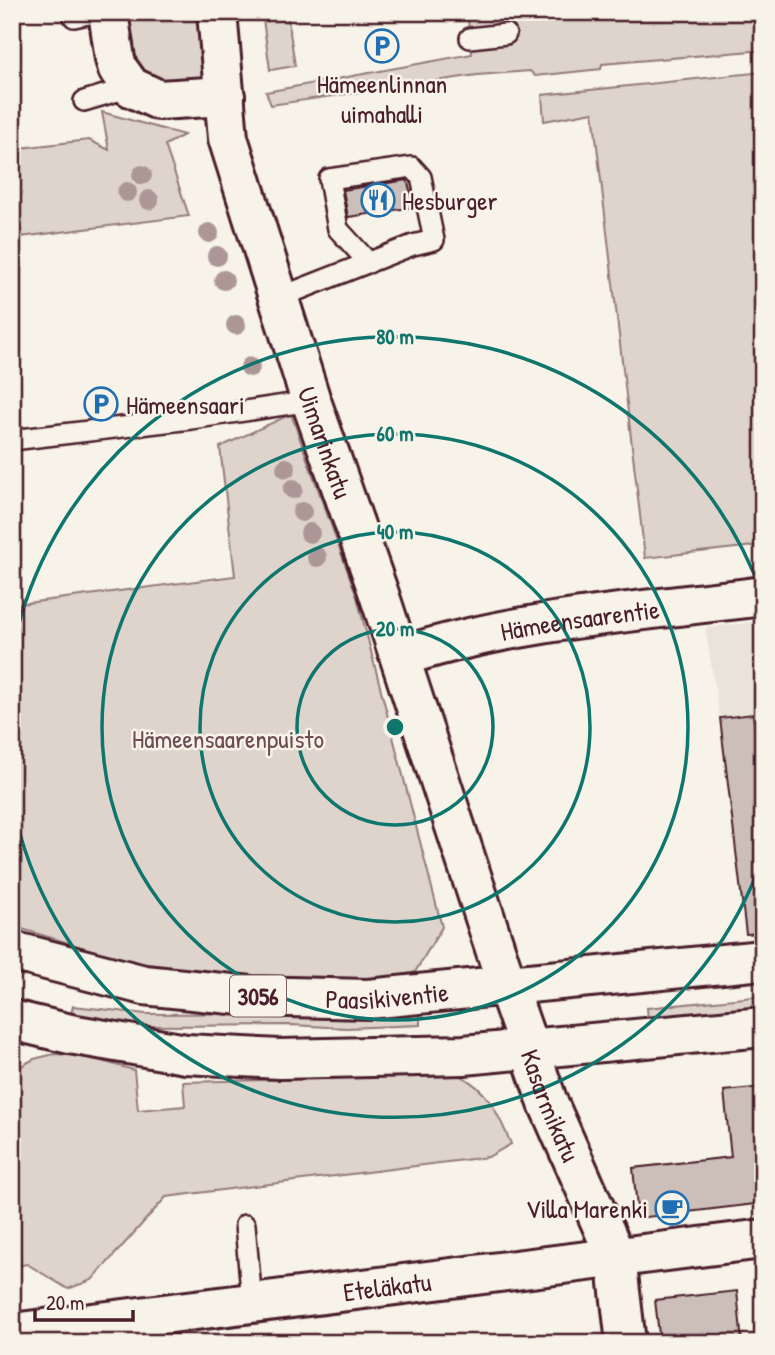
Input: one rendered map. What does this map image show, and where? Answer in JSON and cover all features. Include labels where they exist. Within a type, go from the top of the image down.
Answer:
[{"type":"street","name":"Uimarinkatu","points":[[216,12],[228,138],[311,401],[400,657],[508,985]]},
{"type":"street","points":[[91,15],[118,69],[131,87],[159,100],[225,96]]},
{"type":"street","name":"Hämeensaarentie","points":[[400,657],[440,643],[561,621],[763,596]]},
{"type":"street","name":"Paasikiventie","points":[[12,951],[144,985],[251,996],[368,999],[763,960]]},
{"type":"street","name":"Kasarmikatu","points":[[508,985],[548,1103],[616,1257],[626,1343]]},
{"type":"street","points":[[12,1020],[70,1034],[186,1054],[280,1059],[464,1055],[763,1027]]},
{"type":"street","name":"Eteläkatu","points":[[12,1333],[763,1239]]},
{"type":"lane","points":[[91,15],[98,12]]},
{"type":"lane","points":[[470,38],[506,34]]},
{"type":"lane","points":[[84,101],[131,87]]},
{"type":"lane","points":[[278,298],[369,263],[413,245],[435,240],[421,177],[412,167],[328,179],[338,229],[369,263]]},
{"type":"lane","points":[[12,440],[182,420],[311,401]]},
{"type":"lane","points":[[245,1225],[252,1302]]},
{"type":"shaded area","points":[[763,621],[763,891],[741,893],[720,718],[705,628]]},
{"type":"green space","points":[[129,12],[206,12],[205,74],[199,79],[161,85],[137,71],[131,50]]},
{"type":"green space","points":[[262,12],[287,12],[295,66],[270,70]]},
{"type":"green space","points":[[467,12],[763,12],[763,50],[602,64],[601,69],[535,76],[530,71],[477,75],[271,105],[266,92],[472,54]]},
{"type":"green space","points":[[763,72],[763,545],[645,558],[593,112],[544,121],[542,95]]},
{"type":"green space","points":[[102,112],[184,135],[165,145],[189,216],[12,238],[12,149],[89,140],[109,150]]},
{"type":"green space","name":"Hämeensaarenpuisto","points":[[291,414],[357,597],[442,927],[415,972],[367,983],[251,980],[145,966],[12,926],[12,605],[235,576],[220,447]]},
{"type":"green space","points":[[763,996],[763,1008],[648,1019],[647,1008]]},
{"type":"green space","points":[[73,1006],[146,1014],[420,1012],[420,1025],[346,1028],[292,1025],[147,1026],[71,1014]]},
{"type":"green space","points":[[54,1054],[83,1056],[134,1070],[138,1110],[185,1106],[183,1082],[459,1075],[485,1096],[497,1113],[511,1144],[488,1157],[166,1197],[92,1280],[68,1289],[27,1264],[12,1267],[12,1071],[34,1059]]},
{"type":"building","name":"Hesburger","points":[[407,180],[415,207],[348,217],[343,190]]},
{"type":"building","points":[[753,714],[763,796],[763,933],[746,934],[720,718]]},
{"type":"building","points":[[763,1087],[763,1203],[638,1218],[633,1168],[731,1157],[724,1091]]},
{"type":"building","points":[[737,1291],[742,1343],[660,1343],[655,1300]]},
{"type":"place","name":"Hämeenlinnan uimahalli","points":[[382,46]]},
{"type":"place","name":"Hesburger","points":[[378,200]]},
{"type":"place","name":"Hämeensaari","points":[[101,404]]},
{"type":"place","name":"Villa Marenki","points":[[672,1208]]}]
